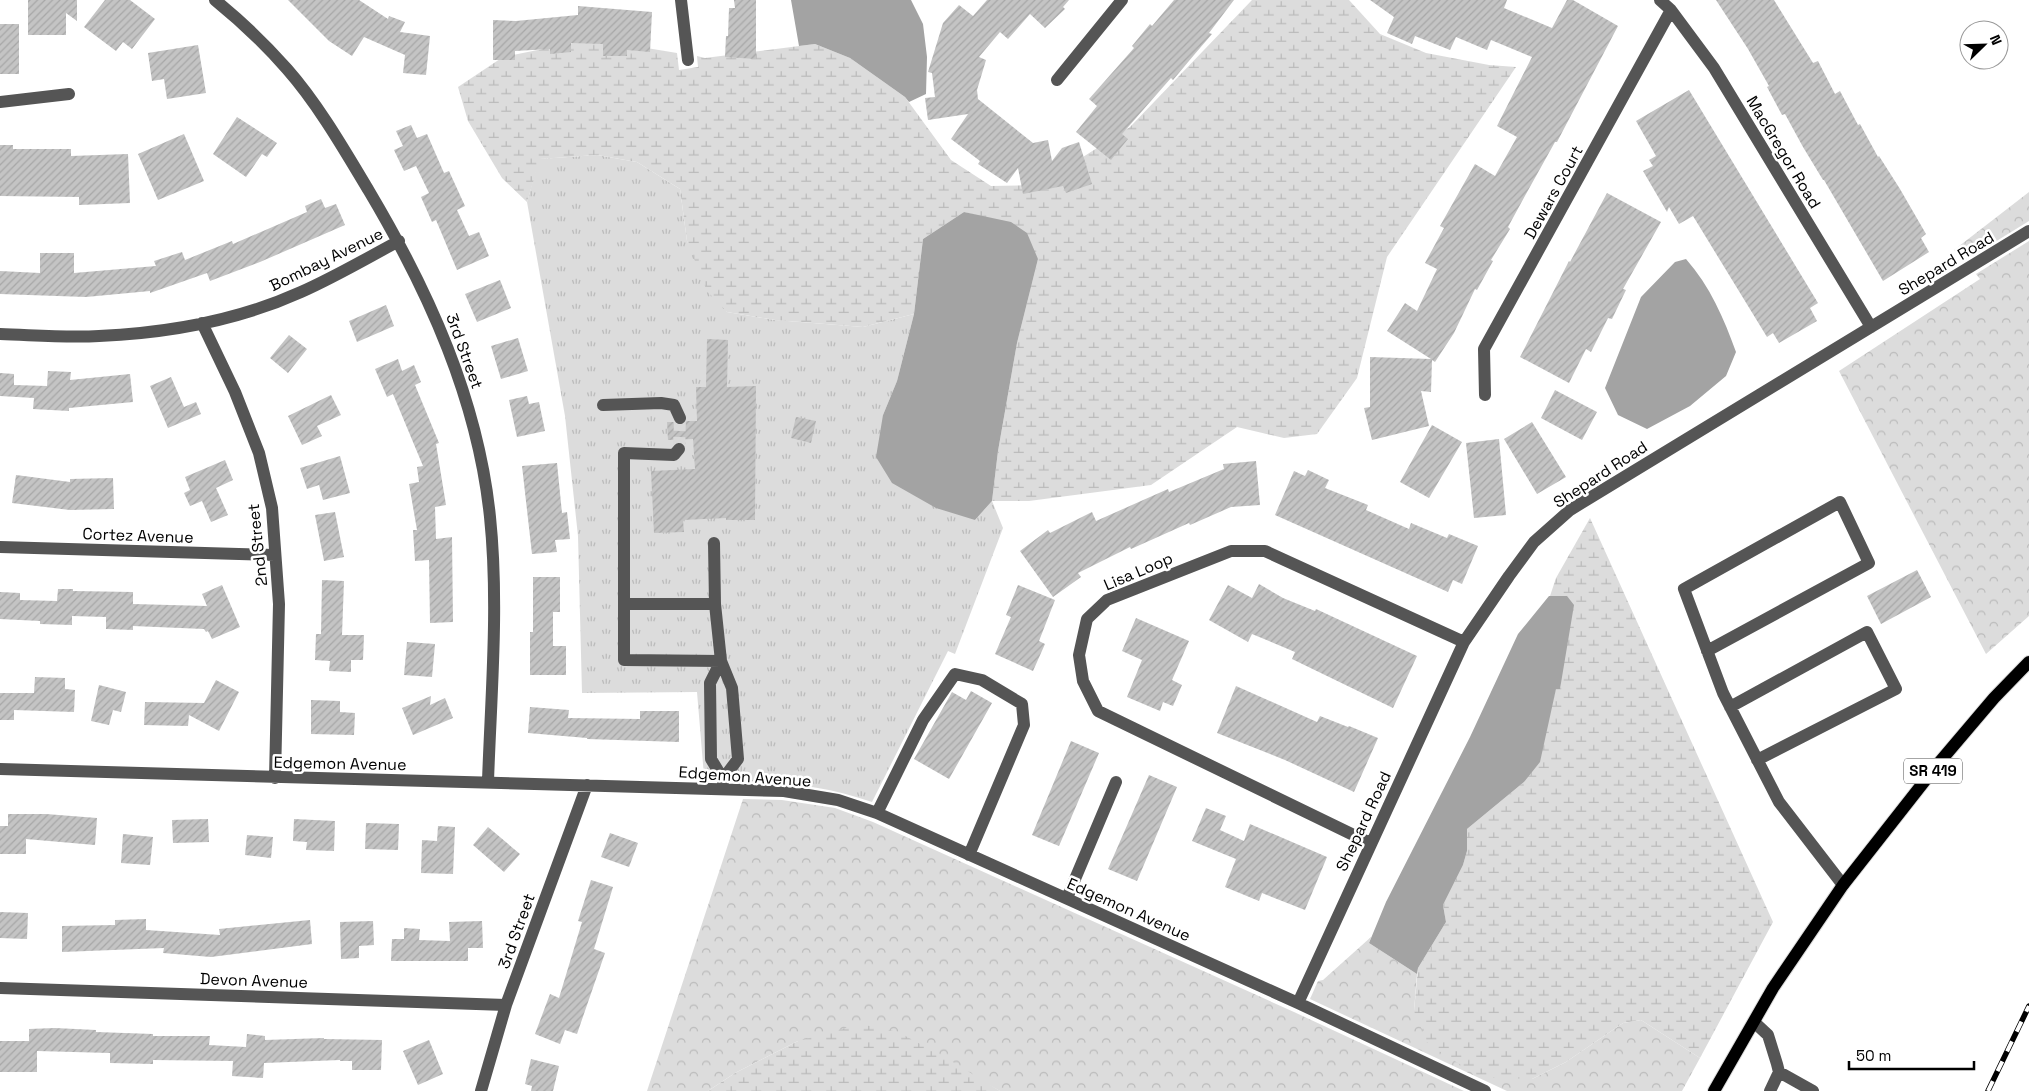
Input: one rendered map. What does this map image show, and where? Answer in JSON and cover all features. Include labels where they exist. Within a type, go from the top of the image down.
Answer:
[{"type":"main road","name":"SR 419","points":[[1714,1091],[1773,988],[1843,885],[1956,742],[1994,698],[2029,662]]},
{"type":"street","name":"3rd Street","points":[[216,0],[245,24],[288,70],[337,137],[399,242],[428,299],[454,362],[479,442],[490,516],[495,575],[488,781]]},
{"type":"street","points":[[681,0],[688,60]]},
{"type":"street","points":[[1057,80],[1122,0]]},
{"type":"street","name":"MacGregor Road","points":[[1660,0],[1671,10],[1714,68],[1872,327]]},
{"type":"street","name":"Dewars Court","points":[[1485,395],[1484,349],[1671,10]]},
{"type":"street","points":[[0,102],[69,94]]},
{"type":"street","name":"Shepard Road","points":[[1298,1003],[1464,642],[1534,542],[1570,510],[2029,231]]},
{"type":"street","name":"Bombay Avenue","points":[[0,334],[97,336],[152,332],[202,323],[253,310],[301,292],[399,242]]},
{"type":"street","name":"2nd Street","points":[[202,323],[235,392],[259,453],[272,508],[279,604],[275,778]]},
{"type":"street","points":[[603,406],[674,405],[680,418]]},
{"type":"street","points":[[679,449],[674,454],[624,454],[624,660],[720,661]]},
{"type":"street","points":[[1707,651],[1869,563],[1840,502],[1684,589],[1707,651],[1730,707],[1779,802],[1843,885]]},
{"type":"street","points":[[714,542],[715,604],[720,661],[732,688],[738,759],[723,784]]},
{"type":"street","name":"Cortez Avenue","points":[[0,547],[275,555]]},
{"type":"street","name":"Lisa Loop","points":[[1370,843],[1098,710],[1083,681],[1079,655],[1087,619],[1108,600],[1231,551],[1265,551],[1464,642]]},
{"type":"street","points":[[624,604],[715,604]]},
{"type":"street","points":[[1730,707],[1867,632],[1896,689],[1757,760]]},
{"type":"street","points":[[720,661],[710,683],[711,759],[723,784]]},
{"type":"street","points":[[878,814],[923,720],[955,674],[982,680],[1022,704],[1024,725],[969,855]]},
{"type":"street","name":"Edgemon Avenue","points":[[0,769],[275,778],[488,781],[587,785],[723,784],[838,800],[878,814],[1067,898],[1486,1091]]},
{"type":"street","points":[[1067,898],[1116,782]]},
{"type":"street","name":"3rd Street","points":[[481,1091],[506,1005],[587,785]]},
{"type":"street","name":"Devon Avenue","points":[[0,988],[506,1005]]},
{"type":"street","points":[[1754,1022],[1768,1036],[1779,1072],[1770,1091]]},
{"type":"street","points":[[1779,1072],[1813,1091]]},
{"type":"green space","points":[[1252,0],[1349,0],[1380,34],[1426,53],[1489,65],[1516,67],[1387,257],[1357,378],[1317,434],[1284,438],[1237,427],[1151,485],[1029,501],[992,501],[998,451],[1017,343],[1038,259],[979,216],[964,212],[923,239],[914,314],[863,327],[775,320],[727,312],[707,291],[687,241],[680,189],[637,162],[597,155],[540,159],[527,202],[502,178],[468,121],[458,87],[503,57],[592,39],[677,53],[679,70],[698,67],[697,56],[705,58],[815,44],[850,58],[905,97],[951,160],[991,186],[1039,185],[1130,127]]},
{"type":"green space","points":[[597,155],[637,162],[680,189],[687,241],[727,312],[775,320],[863,327],[914,314],[897,381],[883,415],[975,520],[992,501],[1003,528],[955,654],[948,651],[872,802],[814,787],[715,780],[704,776],[697,692],[582,693],[578,536],[565,416],[527,202],[539,159]]},
{"type":"green space","points":[[2029,192],[2029,221],[1964,261],[1954,250]]},
{"type":"green space","points":[[2029,241],[2029,616],[1986,654],[1839,371],[1980,279],[1976,274]]},
{"type":"green space","points":[[1590,518],[1773,922],[1700,1058],[1641,1020],[1623,1023],[1566,1062],[1532,1079],[1480,1077],[1428,1044],[1414,1011],[1418,968],[1446,922],[1443,905],[1463,865],[1467,851],[1467,829],[1524,782],[1548,720],[1556,688],[1560,689],[1567,596],[1550,596],[1556,578]]},
{"type":"green space","points":[[743,799],[782,800],[835,808],[873,822],[1464,1091],[1000,1091],[991,1086],[798,1041],[735,1073],[708,1091],[647,1091]]},
{"type":"green space","points":[[1371,937],[1369,943],[1417,974],[1414,1011],[1532,1079],[1566,1062],[1623,1023],[1641,1020],[1700,1058],[1682,1091],[1507,1091],[1310,999],[1318,981],[1323,980]]},
{"type":"green space","points":[[860,1024],[898,1032],[948,1059],[1000,1091],[708,1091],[735,1073],[798,1041]]},
{"type":"shaded area","points":[[791,0],[911,0],[923,24],[927,57],[926,94],[909,102],[905,97],[850,58],[815,44],[799,46]]},
{"type":"shaded area","points":[[964,212],[1011,222],[1027,233],[1038,259],[1017,343],[998,451],[992,501],[975,520],[936,508],[892,483],[876,457],[883,415],[897,381],[914,314],[923,239]]},
{"type":"shaded area","points":[[1686,259],[1695,269],[1716,303],[1736,352],[1726,376],[1690,406],[1647,429],[1618,415],[1605,388],[1641,297],[1675,262]]},
{"type":"shaded area","points":[[1549,596],[1567,596],[1574,605],[1560,689],[1556,689],[1540,762],[1524,782],[1467,829],[1467,851],[1463,865],[1443,905],[1446,922],[1418,968],[1417,974],[1369,943],[1386,902],[1470,737],[1518,634]]},
{"type":"building","points":[[28,0],[77,0],[77,21],[66,13],[66,35],[28,35]]},
{"type":"building","points":[[105,0],[130,0],[155,19],[132,49],[123,42],[116,51],[84,27]]},
{"type":"building","points":[[288,0],[359,0],[388,19],[389,16],[405,22],[400,32],[430,36],[426,75],[403,73],[405,55],[364,37],[352,56],[329,41]]},
{"type":"building","points":[[734,0],[756,0],[756,59],[725,57],[729,8],[735,8]]},
{"type":"building","points":[[987,0],[1069,0],[1063,7],[1065,9],[1045,28],[1030,14],[1008,39],[1000,32],[979,57],[986,60],[977,90],[978,99],[1033,143],[1048,140],[1052,161],[1062,148],[1079,142],[1092,184],[1066,193],[1063,186],[1023,194],[1018,168],[1007,183],[978,164],[980,161],[951,139],[968,114],[928,120],[925,98],[935,97],[932,73],[928,72],[943,23],[959,5],[973,16]]},
{"type":"building","points":[[1174,0],[1234,0],[1209,33],[1212,34],[1173,80],[1171,78],[1122,134],[1128,139],[1111,160],[1076,132],[1097,106],[1089,99],[1134,48],[1132,46],[1150,24],[1152,26]]},
{"type":"building","points":[[1370,0],[1507,0],[1504,8],[1552,28],[1567,0],[1573,0],[1618,26],[1557,142],[1555,142],[1508,227],[1510,229],[1491,260],[1493,261],[1477,290],[1475,289],[1454,333],[1435,362],[1432,360],[1431,392],[1421,391],[1429,426],[1372,440],[1364,408],[1370,407],[1370,357],[1431,359],[1387,331],[1405,303],[1417,311],[1437,269],[1425,263],[1444,228],[1440,226],[1475,164],[1495,176],[1517,137],[1497,126],[1532,57],[1491,40],[1487,50],[1456,37],[1450,50],[1415,36],[1412,44],[1387,33],[1394,17]]},
{"type":"building","points":[[1716,0],[1774,0],[1813,63],[1818,61],[1835,94],[1840,91],[1858,125],[1860,124],[1878,157],[1900,189],[1926,234],[1921,238],[1929,252],[1883,281],[1785,114],[1782,115],[1767,87],[1769,86],[1748,49]]},
{"type":"building","points":[[578,6],[652,12],[650,52],[627,50],[627,56],[603,56],[603,44],[571,43],[571,52],[550,54],[550,49],[515,51],[515,60],[493,60],[493,20],[516,21],[578,15]]},
{"type":"building","points":[[0,24],[19,24],[19,74],[0,74]]},
{"type":"building","points":[[198,45],[206,93],[167,99],[164,79],[152,81],[148,53]]},
{"type":"building","points":[[1689,90],[1818,303],[1810,308],[1817,321],[1779,343],[1773,333],[1767,337],[1693,216],[1679,224],[1669,207],[1667,212],[1643,171],[1653,166],[1649,160],[1656,156],[1636,121]]},
{"type":"building","points":[[237,117],[277,143],[267,157],[262,154],[246,177],[213,154]]},
{"type":"building","points":[[411,125],[417,138],[427,134],[444,173],[449,171],[465,206],[457,210],[469,236],[479,232],[489,256],[457,270],[436,220],[432,222],[421,197],[429,193],[416,166],[404,171],[394,150],[403,146],[396,131]]},
{"type":"building","points":[[184,134],[204,181],[158,200],[138,154]]},
{"type":"building","points":[[0,145],[13,145],[13,149],[71,149],[71,156],[128,154],[130,203],[79,205],[79,197],[0,196]]},
{"type":"building","points":[[1607,193],[1661,222],[1623,289],[1626,290],[1612,319],[1608,318],[1591,352],[1586,349],[1569,383],[1520,357],[1569,261]]},
{"type":"building","points":[[321,199],[325,208],[336,204],[345,225],[260,262],[210,281],[207,273],[150,293],[150,291],[86,297],[0,294],[0,271],[40,273],[40,253],[74,253],[74,273],[156,266],[154,261],[182,252],[185,260],[232,241],[233,244],[307,212],[305,206]]},
{"type":"building","points":[[500,280],[511,308],[477,322],[465,294]]},
{"type":"building","points":[[386,305],[394,326],[357,342],[349,321]]},
{"type":"building","points":[[289,335],[307,349],[288,373],[270,358]]},
{"type":"building","points":[[518,338],[528,371],[501,379],[491,346]]},
{"type":"building","points":[[707,339],[728,340],[727,387],[756,386],[755,520],[726,520],[726,518],[683,520],[684,532],[654,533],[651,471],[695,469],[693,439],[668,440],[667,422],[673,422],[680,426],[687,421],[697,421],[696,387],[706,387]]},
{"type":"building","points":[[398,359],[402,371],[414,365],[421,382],[415,385],[439,443],[436,444],[446,505],[435,507],[436,539],[452,537],[453,622],[430,623],[429,560],[415,561],[413,530],[417,530],[409,484],[419,482],[417,467],[423,466],[393,394],[387,397],[375,369]]},
{"type":"building","points":[[48,371],[71,372],[70,380],[130,374],[133,402],[69,408],[69,411],[33,409],[34,398],[0,396],[0,373],[14,374],[14,385],[47,386]]},
{"type":"building","points":[[171,377],[184,407],[196,402],[201,414],[168,428],[150,386]]},
{"type":"building","points":[[1555,390],[1597,412],[1582,440],[1541,418]]},
{"type":"building","points":[[331,395],[341,415],[317,426],[322,436],[302,445],[288,416]]},
{"type":"building","points":[[527,396],[529,404],[539,402],[545,431],[517,437],[509,400]]},
{"type":"building","points":[[796,417],[816,421],[811,443],[791,438]]},
{"type":"building","points":[[1532,422],[1566,477],[1537,494],[1504,439]]},
{"type":"building","points":[[1432,425],[1462,442],[1429,498],[1400,482]]},
{"type":"building","points":[[1499,439],[1506,515],[1474,518],[1466,443]]},
{"type":"building","points":[[340,456],[350,493],[323,500],[319,485],[307,489],[300,468]]},
{"type":"building","points":[[225,460],[233,480],[216,488],[228,515],[211,522],[202,501],[190,506],[184,493],[190,490],[185,477]]},
{"type":"building","points":[[1256,461],[1260,505],[1231,507],[1190,525],[1189,523],[1131,549],[1130,547],[1078,573],[1081,577],[1053,597],[1020,551],[1048,530],[1050,533],[1092,512],[1096,521],[1168,489],[1169,492],[1224,469],[1223,464]]},
{"type":"building","points":[[557,463],[562,513],[567,512],[570,539],[555,540],[557,552],[532,554],[522,466]]},
{"type":"building","points":[[1308,470],[1329,480],[1325,488],[1368,505],[1366,510],[1409,529],[1411,523],[1447,538],[1449,534],[1478,546],[1462,584],[1453,580],[1448,592],[1275,515],[1294,471],[1305,476]]},
{"type":"building","points":[[16,475],[70,482],[70,479],[113,478],[114,509],[70,510],[12,503]]},
{"type":"building","points":[[335,512],[344,557],[324,561],[315,515]]},
{"type":"building","points":[[1917,570],[1931,597],[1881,624],[1867,596]]},
{"type":"building","points":[[533,577],[560,577],[560,612],[553,612],[553,646],[566,646],[566,675],[530,675],[530,632],[533,632]]},
{"type":"building","points":[[322,580],[344,581],[342,635],[364,635],[363,660],[351,660],[351,672],[329,671],[330,661],[315,660],[316,634],[321,634]]},
{"type":"building","points":[[1259,584],[1283,598],[1315,611],[1316,609],[1417,656],[1393,708],[1292,659],[1295,652],[1252,634],[1248,642],[1209,620],[1228,585],[1252,598]]},
{"type":"building","points":[[222,585],[240,627],[212,639],[208,631],[206,632],[204,629],[133,626],[133,630],[106,629],[106,617],[72,616],[72,625],[40,624],[40,621],[0,619],[0,592],[20,593],[20,600],[57,601],[58,589],[133,592],[133,604],[207,606],[202,594]]},
{"type":"building","points":[[1018,585],[1055,600],[1039,641],[1045,644],[1033,671],[995,654],[1011,617],[1006,615]]},
{"type":"building","points":[[1136,618],[1189,641],[1172,680],[1182,685],[1173,706],[1163,702],[1160,711],[1127,697],[1142,660],[1122,651]]},
{"type":"building","points":[[407,642],[435,644],[432,677],[404,675]]},
{"type":"building","points":[[35,677],[65,678],[65,689],[75,690],[74,712],[14,710],[14,720],[0,720],[0,693],[34,693]]},
{"type":"building","points":[[216,680],[239,692],[219,731],[189,715],[188,726],[144,725],[145,702],[204,703]]},
{"type":"building","points":[[99,685],[126,692],[121,712],[113,710],[109,725],[91,721]]},
{"type":"building","points":[[1236,686],[1317,722],[1320,716],[1378,738],[1354,792],[1285,760],[1217,733]]},
{"type":"building","points":[[971,691],[992,703],[949,779],[914,759],[952,692],[966,700]]},
{"type":"building","points":[[431,696],[430,705],[445,698],[453,718],[413,735],[402,708]]},
{"type":"building","points":[[311,700],[340,701],[340,712],[355,713],[354,735],[311,734]]},
{"type":"building","points":[[530,707],[569,710],[568,718],[640,719],[640,711],[679,711],[679,742],[587,739],[528,733]]},
{"type":"building","points":[[1071,741],[1099,753],[1059,846],[1032,835]]},
{"type":"building","points":[[1149,775],[1177,787],[1137,881],[1108,869]]},
{"type":"building","points":[[1206,808],[1226,816],[1220,830],[1244,841],[1250,824],[1327,857],[1305,910],[1262,893],[1259,901],[1225,887],[1236,859],[1192,841]]},
{"type":"building","points":[[8,814],[46,814],[97,818],[95,845],[26,839],[26,854],[0,854],[0,826],[8,826]]},
{"type":"building","points":[[208,819],[209,842],[173,843],[172,820]]},
{"type":"building","points":[[294,819],[335,821],[334,851],[306,850],[307,842],[293,841]]},
{"type":"building","points":[[366,823],[399,824],[398,850],[365,849]]},
{"type":"building","points":[[438,826],[455,827],[453,874],[421,873],[422,840],[437,841]]},
{"type":"building","points":[[488,827],[520,854],[504,872],[473,845]]},
{"type":"building","points":[[610,833],[638,843],[629,867],[601,857]]},
{"type":"building","points":[[123,834],[153,837],[150,865],[121,863]]},
{"type":"building","points":[[247,835],[273,837],[271,858],[245,855]]},
{"type":"building","points":[[591,880],[613,887],[594,949],[605,953],[577,1034],[565,1030],[560,1044],[535,1034],[550,994],[559,998],[582,922],[578,921]]},
{"type":"building","points":[[0,912],[28,913],[27,939],[0,938]]},
{"type":"building","points":[[146,919],[146,930],[220,935],[219,929],[310,920],[312,944],[211,957],[163,953],[164,948],[62,952],[62,926],[115,925],[115,920]]},
{"type":"building","points":[[373,921],[374,945],[359,946],[359,958],[341,959],[340,922]]},
{"type":"building","points":[[482,921],[483,948],[468,948],[468,961],[391,961],[392,939],[404,939],[404,928],[420,929],[419,940],[450,941],[449,922]]},
{"type":"building","points":[[55,1028],[153,1034],[153,1036],[210,1036],[209,1045],[246,1047],[247,1034],[265,1036],[265,1040],[324,1038],[382,1040],[381,1070],[352,1070],[352,1061],[340,1060],[264,1063],[263,1078],[232,1076],[233,1061],[153,1060],[153,1064],[110,1063],[110,1053],[37,1051],[37,1072],[0,1072],[0,1041],[29,1041],[29,1029]]},
{"type":"building","points":[[429,1040],[443,1074],[418,1085],[403,1051]]},
{"type":"building","points":[[531,1059],[559,1066],[553,1091],[531,1091],[532,1086],[525,1084]]},
{"type":"tunnel","points":[[679,449],[680,418]]},
{"type":"railway","points":[[1988,1091],[2029,1006]]}]
